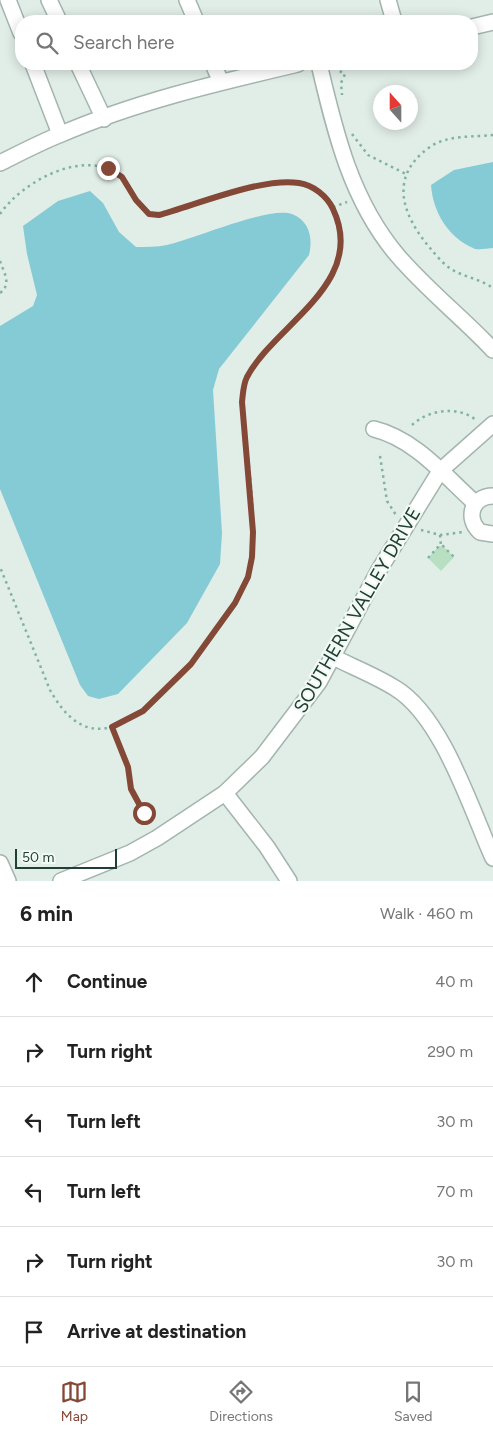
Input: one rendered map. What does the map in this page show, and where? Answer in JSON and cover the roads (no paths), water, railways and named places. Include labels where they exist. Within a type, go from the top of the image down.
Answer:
[{"type":"street","points":[[8,0],[15,18]]},
{"type":"street","points":[[49,0],[56,15]]},
{"type":"street","points":[[187,0],[193,15]]},
{"type":"street","points":[[388,0],[392,15]]},
{"type":"street","points":[[478,26],[493,22]]},
{"type":"street","points":[[35,70],[60,134]]},
{"type":"street","points":[[81,70],[104,119]]},
{"type":"street","points":[[216,70],[221,82]]},
{"type":"street","points":[[0,163],[60,134],[221,82],[272,70]]},
{"type":"street","points":[[320,70],[335,133],[348,170],[378,229],[398,256],[493,350]]},
{"type":"street","name":"SOUTHERN VALLEY DRIVE","points":[[61,881],[130,852],[157,838],[225,793],[262,757],[288,726],[319,682],[378,570],[440,471],[493,424]]},
{"type":"street","points":[[374,430],[390,433],[405,441],[475,503]]},
{"type":"street","points":[[493,496],[485,497],[475,503],[471,515],[475,527],[486,534],[493,534]]},
{"type":"street","points":[[333,657],[396,688],[422,713],[445,748],[493,858]]},
{"type":"street","points":[[225,793],[268,847],[289,881]]},
{"type":"street","points":[[0,863],[8,881]]},
{"type":"water","points":[[493,162],[493,248],[475,249],[456,237],[443,222],[435,205],[431,185],[454,170]]},
{"type":"water","points":[[90,191],[103,203],[119,232],[136,247],[167,245],[231,224],[281,213],[292,214],[303,221],[309,231],[311,243],[309,255],[219,369],[213,390],[222,533],[220,564],[187,623],[118,694],[99,699],[88,696],[80,685],[0,489],[0,326],[33,306],[37,295],[27,254],[23,226],[58,201]]}]
